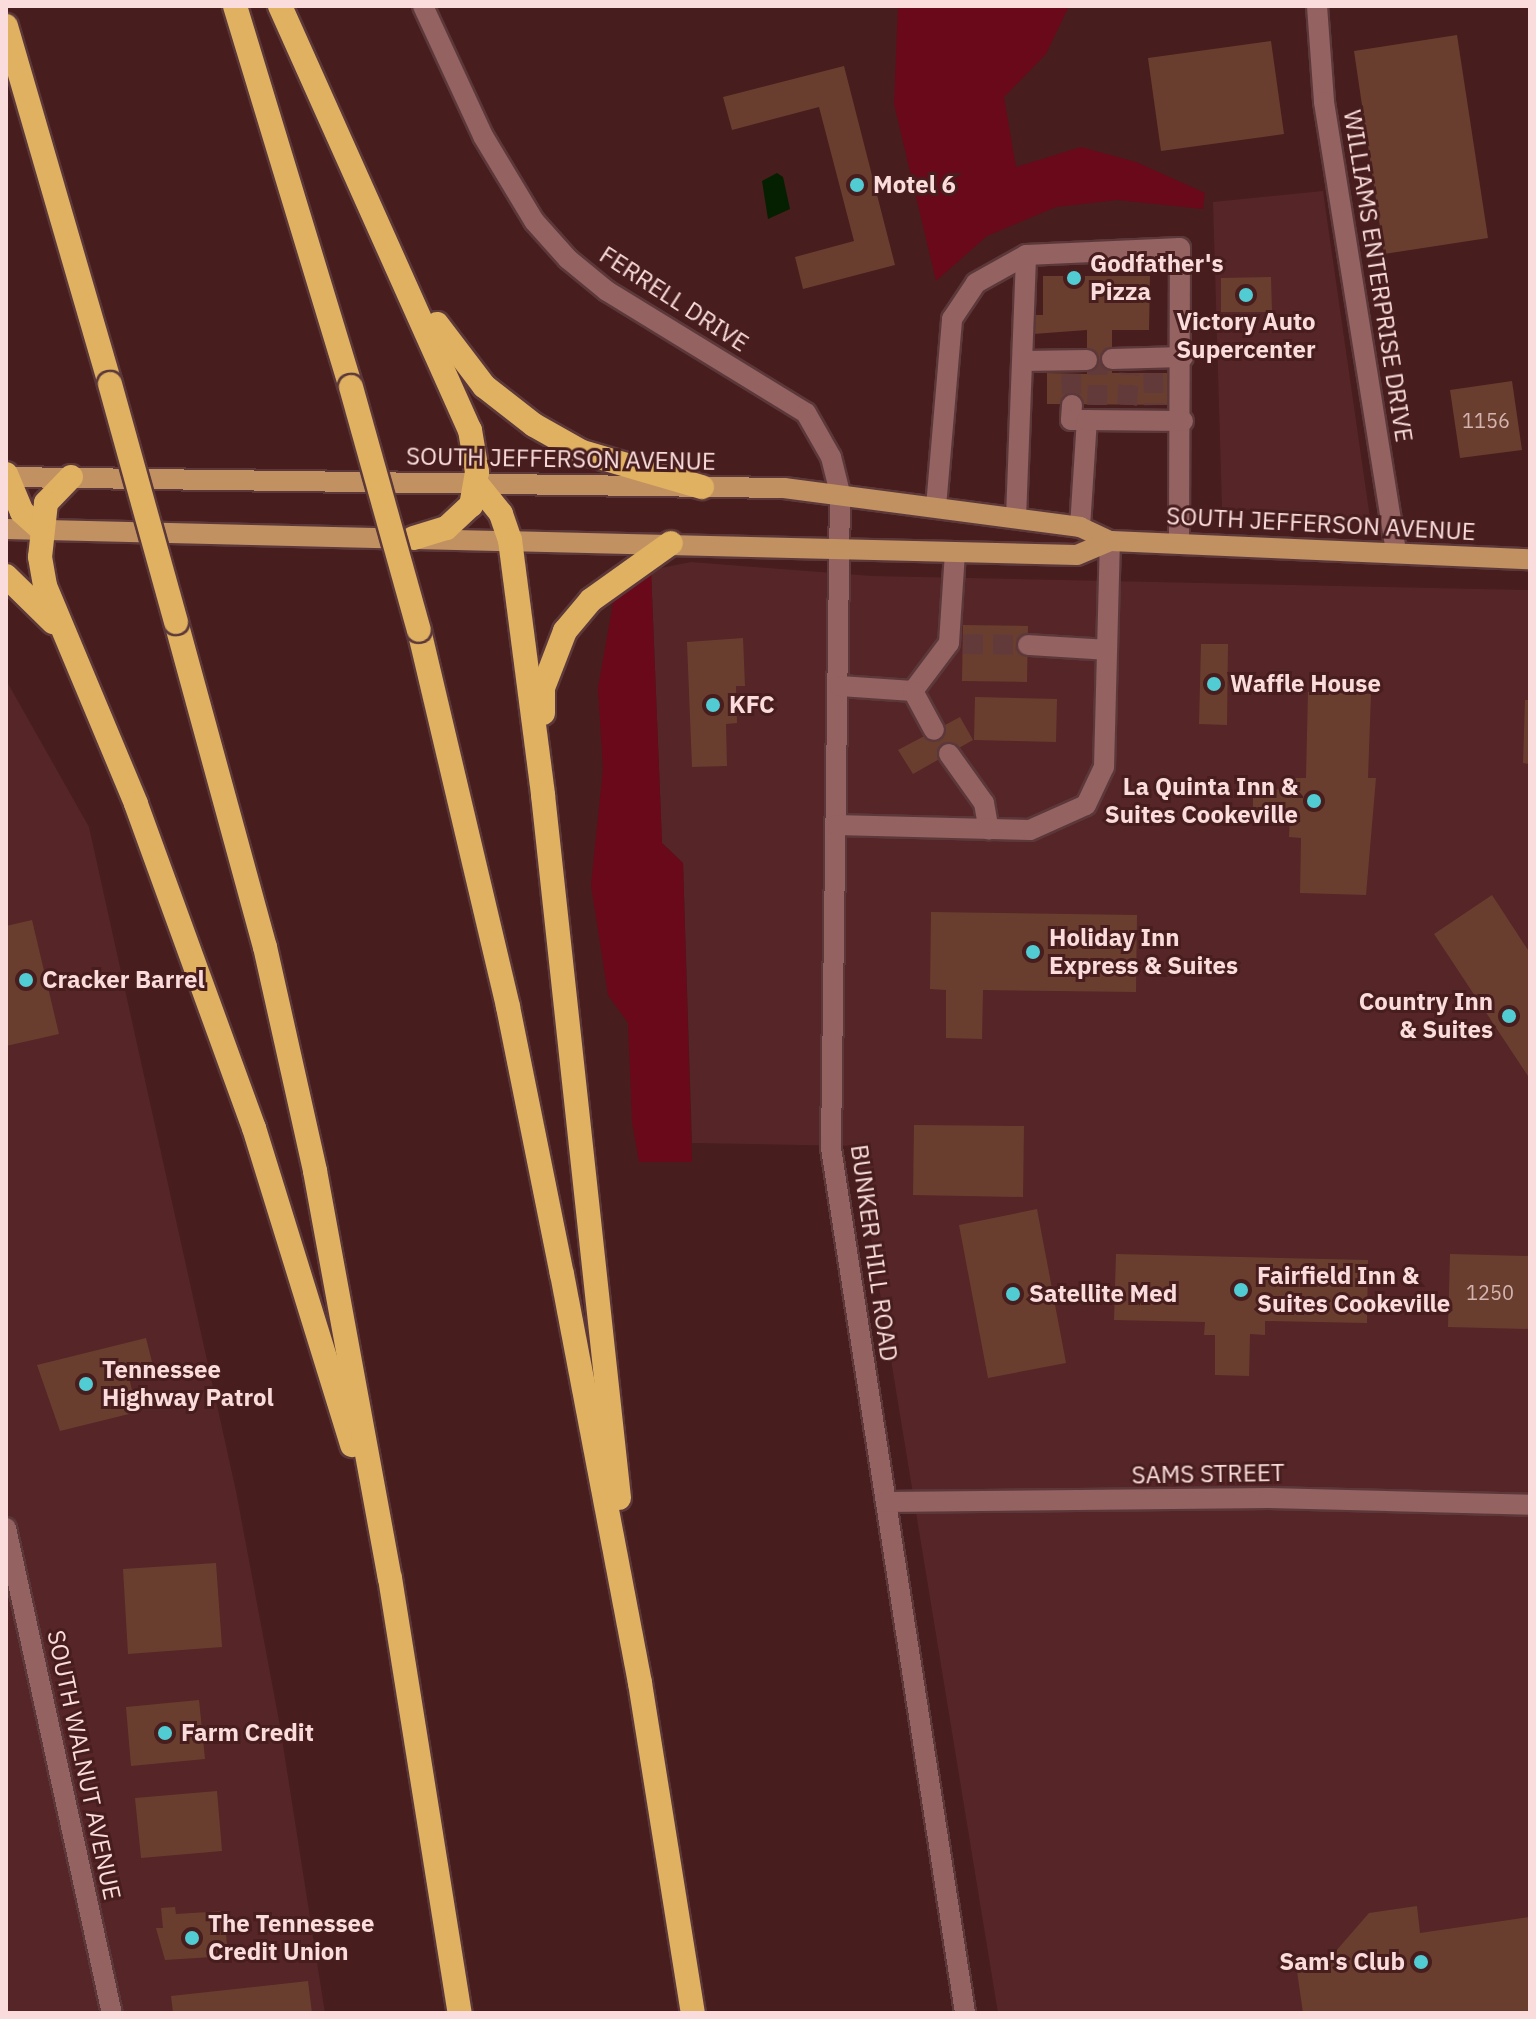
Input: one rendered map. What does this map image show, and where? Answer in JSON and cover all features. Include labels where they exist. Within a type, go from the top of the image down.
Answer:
[{"type":"highway","points":[[235,6],[351,387],[419,630],[508,1007],[640,1683],[693,2013]]},
{"type":"highway","points":[[280,6],[463,407],[475,449],[477,484],[467,513],[446,528],[414,538]]},
{"type":"highway","points":[[6,26],[110,384],[265,947],[309,1141],[390,1578],[460,2013]]},
{"type":"highway","points":[[392,250],[445,336],[484,386],[534,425],[582,452],[702,487]]},
{"type":"highway","points":[[6,476],[22,512],[42,530]]},
{"type":"highway","points":[[71,477],[46,503],[41,574],[136,804],[254,1128],[390,1578]]},
{"type":"highway","points":[[477,484],[501,514],[510,540],[543,795],[640,1683]]},
{"type":"highway","points":[[543,795],[543,688],[565,631],[591,600],[671,543]]},
{"type":"highway","points":[[6,576],[68,638]]},
{"type":"main road","name":"SOUTH JEFFERSON AVENUE","points":[[6,476],[702,487],[840,493],[1080,527],[1110,541],[1530,559]]},
{"type":"main road","name":"SOUTH JEFFERSON AVENUE","points":[[6,529],[1077,555],[1110,541]]},
{"type":"street","name":"FERRELL DRIVE","points":[[423,6],[483,136],[534,221],[607,291],[806,413],[831,457],[840,493]]},
{"type":"street","name":"WILLIAMS ENTERPRISE DRIVE","points":[[1317,6],[1324,102],[1396,552]]},
{"type":"street","points":[[936,507],[952,319],[976,283],[1026,255],[1180,248],[1183,421],[1179,544]]},
{"type":"street","points":[[1016,518],[1026,255]]},
{"type":"street","points":[[1123,363],[1153,366],[1183,357]]},
{"type":"street","points":[[1024,361],[1077,364]]},
{"type":"street","points":[[1072,405],[1071,420],[1093,415],[1154,413],[1183,421]]},
{"type":"street","points":[[1080,527],[1093,415]]},
{"type":"street","name":"BUNKER HILL ROAD","points":[[840,493],[840,686],[831,1148],[965,2013]]},
{"type":"street","points":[[836,825],[1030,830],[1086,805],[1104,767],[1110,541]]},
{"type":"street","points":[[913,691],[956,644],[955,552]]},
{"type":"street","points":[[1028,645],[1107,650]]},
{"type":"street","points":[[840,686],[913,691]]},
{"type":"street","points":[[913,691],[934,730]]},
{"type":"street","points":[[949,754],[984,803],[989,830]]},
{"type":"street","name":"SAMS STREET","points":[[886,1502],[1269,1498],[1530,1505]]},
{"type":"street","name":"SOUTH WALNUT AVENUE","points":[[6,1528],[112,2013]]},
{"type":"shaded area","points":[[898,6],[1069,6],[1046,54],[1004,97],[1016,167],[1081,147],[1136,162],[1205,193],[1203,209],[1117,200],[1056,207],[987,236],[936,281],[894,104]]},
{"type":"shaded area","points":[[777,173],[783,177],[790,209],[768,219],[762,181]]},
{"type":"shaded area","points":[[1323,191],[1370,518],[1222,508],[1213,202]]},
{"type":"shaded area","points":[[691,562],[872,576],[1530,590],[1530,2013],[998,2013],[856,1146],[692,1143],[683,863],[662,843],[651,570]]},
{"type":"shaded area","points":[[651,570],[662,843],[683,863],[692,1162],[639,1162],[632,1122],[628,1023],[608,995],[591,885],[603,769],[598,688],[613,603],[624,588]]},
{"type":"shaded area","points":[[6,680],[89,827],[236,1491],[280,1726],[325,2013],[6,2013]]},
{"type":"building","points":[[1457,35],[1488,238],[1384,254],[1354,51]]},
{"type":"building","points":[[1271,41],[1284,134],[1161,151],[1148,58]]},
{"type":"building","name":"Motel 6","points":[[844,66],[895,265],[803,289],[795,257],[854,241],[819,107],[732,130],[723,97]]},
{"type":"building","points":[[1043,276],[1150,276],[1149,330],[1112,330],[1112,373],[1176,373],[1176,405],[1047,404],[1047,373],[1087,374],[1087,330],[1033,334],[1033,315],[1043,315]]},
{"type":"building","name":"Victory Auto Supercenter","points":[[1271,277],[1272,312],[1221,312],[1221,278]]},
{"type":"building","points":[[1512,381],[1522,450],[1460,458],[1450,390]]},
{"type":"building","points":[[963,625],[1028,626],[1027,682],[962,681]]},
{"type":"building","name":"KFC","points":[[743,638],[745,686],[736,686],[737,723],[726,724],[727,766],[692,767],[687,642]]},
{"type":"building","name":"Waffle House","points":[[1201,644],[1228,644],[1227,725],[1199,724]]},
{"type":"building","name":"La Quinta Inn & Suites Cookeville","points":[[1308,692],[1371,694],[1368,778],[1376,778],[1366,895],[1300,893],[1301,838],[1289,837],[1290,814],[1253,812],[1253,788],[1290,790],[1290,778],[1306,778]]},
{"type":"building","points":[[975,697],[1057,699],[1056,742],[974,740]]},
{"type":"building","points":[[1525,700],[1530,700],[1530,764],[1523,763]]},
{"type":"building","points":[[960,717],[973,740],[913,774],[898,750]]},
{"type":"building","name":"Country Inn & Suites","points":[[1492,895],[1530,953],[1530,1079],[1434,934]]},
{"type":"building","name":"Holiday Inn Express & Suites","points":[[931,912],[1137,915],[1136,992],[983,990],[982,1039],[946,1038],[946,990],[930,989]]},
{"type":"building","name":"Cracker Barrel","points":[[32,920],[59,1034],[6,1046],[6,926]]},
{"type":"building","points":[[914,1125],[1024,1126],[1023,1197],[913,1195]]},
{"type":"building","name":"Satellite Med","points":[[1037,1209],[1066,1363],[988,1378],[959,1225]]},
{"type":"building","name":"Fairfield Inn & Suites Cookeville","points":[[1116,1254],[1368,1260],[1367,1323],[1265,1321],[1265,1335],[1250,1334],[1249,1376],[1215,1375],[1215,1335],[1204,1335],[1205,1322],[1114,1320]]},
{"type":"building","points":[[1450,1254],[1530,1256],[1530,1329],[1448,1327]]},
{"type":"building","name":"Tennessee Highway Patrol","points":[[146,1338],[152,1362],[127,1369],[137,1412],[60,1431],[37,1365]]},
{"type":"building","points":[[216,1563],[222,1647],[128,1654],[123,1569]]},
{"type":"building","name":"Farm Credit","points":[[199,1700],[205,1759],[131,1766],[126,1707]]},
{"type":"building","points":[[217,1791],[222,1851],[141,1858],[135,1798]]},
{"type":"building","name":"Sam's Club","points":[[1417,1906],[1420,1933],[1530,1917],[1530,2013],[1303,2013],[1296,1964],[1329,1959],[1369,1913]]},
{"type":"building","name":"The Tennessee Credit Union","points":[[175,1907],[176,1914],[224,1911],[228,1956],[165,1960],[156,1928],[163,1928],[161,1908]]},
{"type":"building","points":[[308,1981],[312,2013],[173,2013],[171,1996]]},
{"type":"tunnel","points":[[1097,405],[1098,359]]},
{"type":"tunnel","points":[[1127,405],[1129,373]]},
{"type":"tunnel","points":[[1153,373],[1154,405]]},
{"type":"tunnel","points":[[1071,374],[1072,405]]},
{"type":"tunnel","points":[[963,644],[1028,645]]},
{"type":"place","name":"Motel 6","points":[[857,185]]},
{"type":"place","name":"Godfather's Pizza","points":[[1074,278]]},
{"type":"place","name":"Victory Auto Supercenter","points":[[1246,295]]},
{"type":"place","name":"Waffle House","points":[[1214,684]]},
{"type":"place","name":"KFC","points":[[713,705]]},
{"type":"place","name":"La Quinta Inn & Suites Cookeville","points":[[1314,801]]},
{"type":"place","name":"Holiday Inn Express & Suites","points":[[1033,952]]},
{"type":"place","name":"Cracker Barrel","points":[[26,980]]},
{"type":"place","name":"Country Inn & Suites","points":[[1509,1016]]},
{"type":"place","name":"Fairfield Inn & Suites Cookeville","points":[[1241,1290]]},
{"type":"place","name":"Satellite Med","points":[[1013,1294]]},
{"type":"place","name":"Tennessee Highway Patrol","points":[[86,1384]]},
{"type":"place","name":"Farm Credit","points":[[165,1733]]},
{"type":"place","name":"The Tennessee Credit Union","points":[[192,1938]]},
{"type":"place","name":"Sam's Club","points":[[1421,1962]]}]
